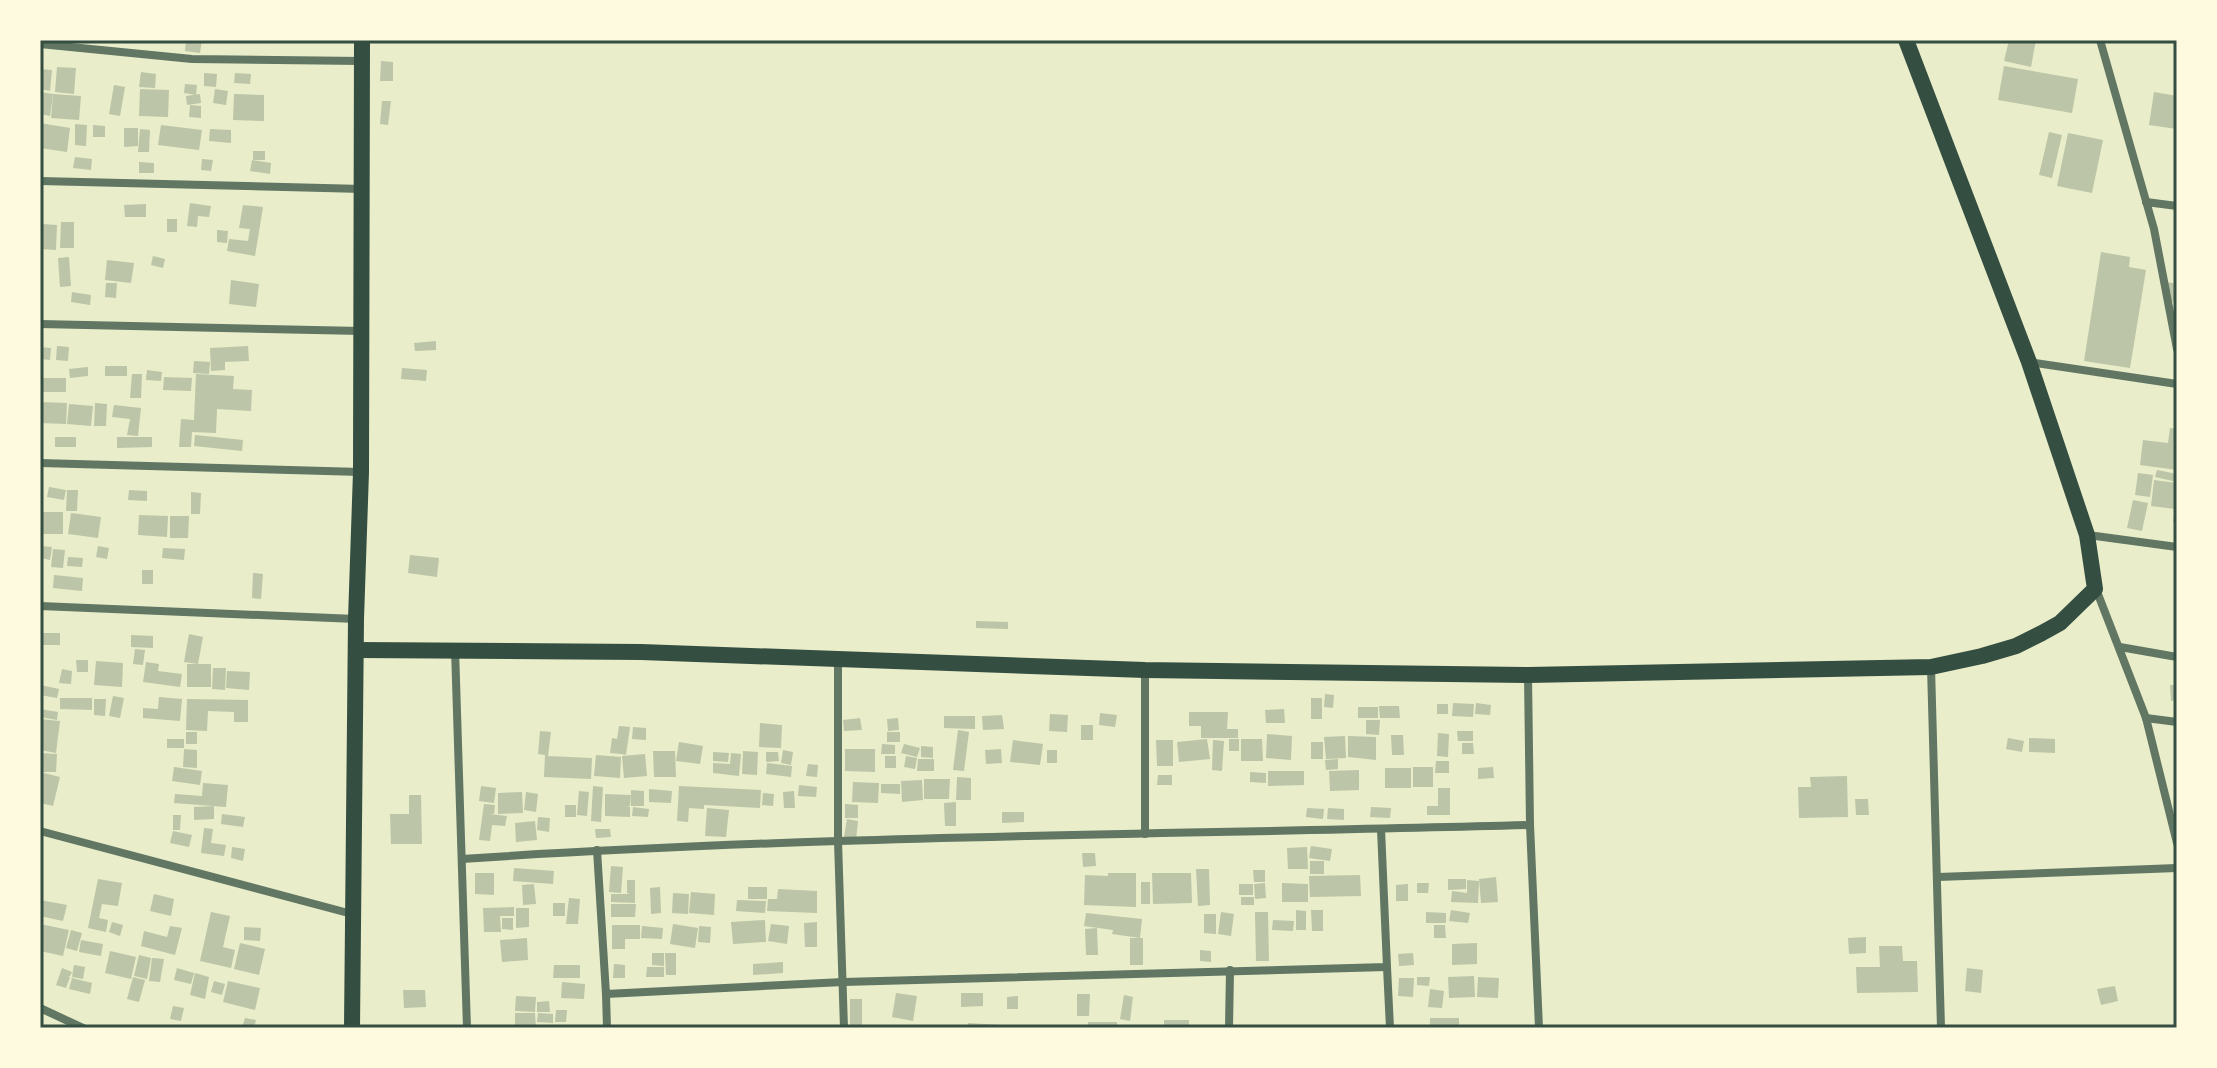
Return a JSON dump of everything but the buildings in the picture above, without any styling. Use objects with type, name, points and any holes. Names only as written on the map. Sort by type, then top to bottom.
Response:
[{"type":"main road","points":[[351,1026],[361,472],[362,40]]},
{"type":"main road","points":[[357,650],[641,652],[1145,670],[1528,675],[1931,667],[1993,653],[2060,623],[2095,589],[2087,535],[2029,362],[1906,40]]},
{"type":"street","points":[[2100,40],[2146,202],[2177,349]]},
{"type":"street","points":[[40,44],[192,59],[362,61]]},
{"type":"street","points":[[40,181],[363,189]]},
{"type":"street","points":[[2146,202],[2177,206]]},
{"type":"street","points":[[40,324],[362,331]]},
{"type":"street","points":[[2029,362],[2177,384]]},
{"type":"street","points":[[40,463],[361,472]]},
{"type":"street","points":[[2087,535],[2177,547]]},
{"type":"street","points":[[2095,589],[2146,718],[2177,843]]},
{"type":"street","points":[[40,606],[356,619]]},
{"type":"street","points":[[2120,647],[2177,657]]},
{"type":"street","points":[[455,649],[467,1028]]},
{"type":"street","points":[[838,660],[838,841],[844,1028]]},
{"type":"street","points":[[1931,667],[1941,1028]]},
{"type":"street","points":[[1145,670],[1145,834]]},
{"type":"street","points":[[1528,675],[1530,825],[1539,1028]]},
{"type":"street","points":[[2146,718],[2177,722]]},
{"type":"street","points":[[462,859],[597,850],[838,841],[1530,825]]},
{"type":"street","points":[[1381,829],[1390,1028]]},
{"type":"street","points":[[40,831],[354,914]]},
{"type":"street","points":[[597,850],[607,1028]]},
{"type":"street","points":[[1938,877],[2177,868]]},
{"type":"street","points":[[606,994],[843,982],[1387,967]]},
{"type":"street","points":[[1229,1028],[1230,970]]},
{"type":"street","points":[[40,1008],[83,1028]]}]
